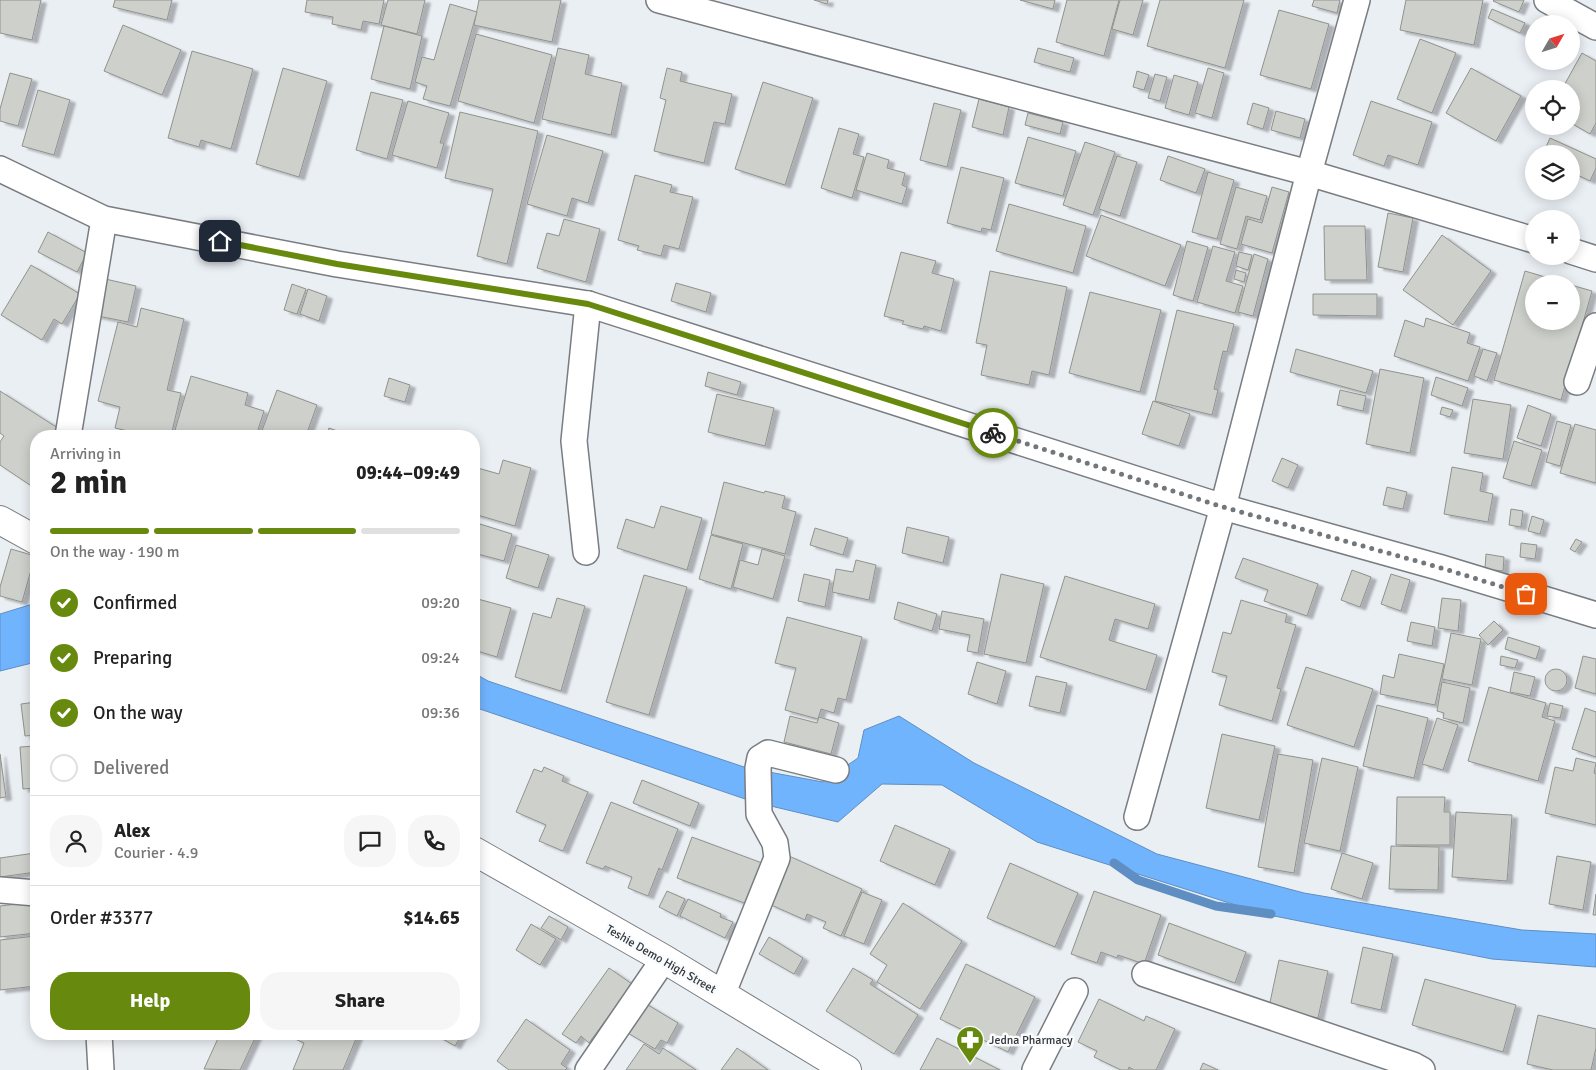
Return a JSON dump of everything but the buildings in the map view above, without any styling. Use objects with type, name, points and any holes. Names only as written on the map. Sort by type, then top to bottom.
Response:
[{"type":"street","points":[[659,0],[1309,173],[1525,237]]},
{"type":"street","points":[[1137,817],[1223,507],[1309,173],[1357,0]]},
{"type":"street","points":[[1547,0],[1596,27]]},
{"type":"street","points":[[0,169],[104,219],[337,264],[588,304],[1223,507],[1438,567],[1596,615]]},
{"type":"street","points":[[69,430],[104,219]]},
{"type":"street","points":[[1580,254],[1596,259]]},
{"type":"street","points":[[586,552],[574,441],[588,304]]},
{"type":"street","points":[[1577,382],[1596,326]]},
{"type":"street","points":[[0,520],[30,537]]},
{"type":"street","points":[[722,994],[777,858],[775,843],[759,814],[758,768],[760,758],[768,753],[836,770]]},
{"type":"street","name":"Teshie Demo High Street","points":[[480,853],[664,959],[848,1070]]},
{"type":"street","points":[[0,890],[30,892]]},
{"type":"street","points":[[588,1070],[664,959]]},
{"type":"street","points":[[1145,974],[1413,1065],[1422,1070]]},
{"type":"street","points":[[1035,1070],[1075,991]]},
{"type":"street","points":[[99,1040],[101,1070]]},
{"type":"water","points":[[30,605],[30,664],[0,671],[0,614]]},
{"type":"water","points":[[480,676],[488,681],[747,768],[823,782],[858,758],[864,730],[899,716],[974,763],[1157,854],[1304,893],[1522,930],[1596,934],[1596,967],[1492,959],[1264,914],[1037,842],[942,785],[882,784],[838,822],[754,802],[480,709]]},
{"type":"waterway","points":[[1114,863],[1138,880],[1216,906],[1271,914]]},
{"type":"way so far","points":[[993,433],[1223,507],[1438,567],[1526,594]]},
{"type":"place","name":"Jedna Pharmacy","points":[[970,1064]]},
{"type":"route","points":[[220,241],[337,264],[588,304],[993,433]]}]
